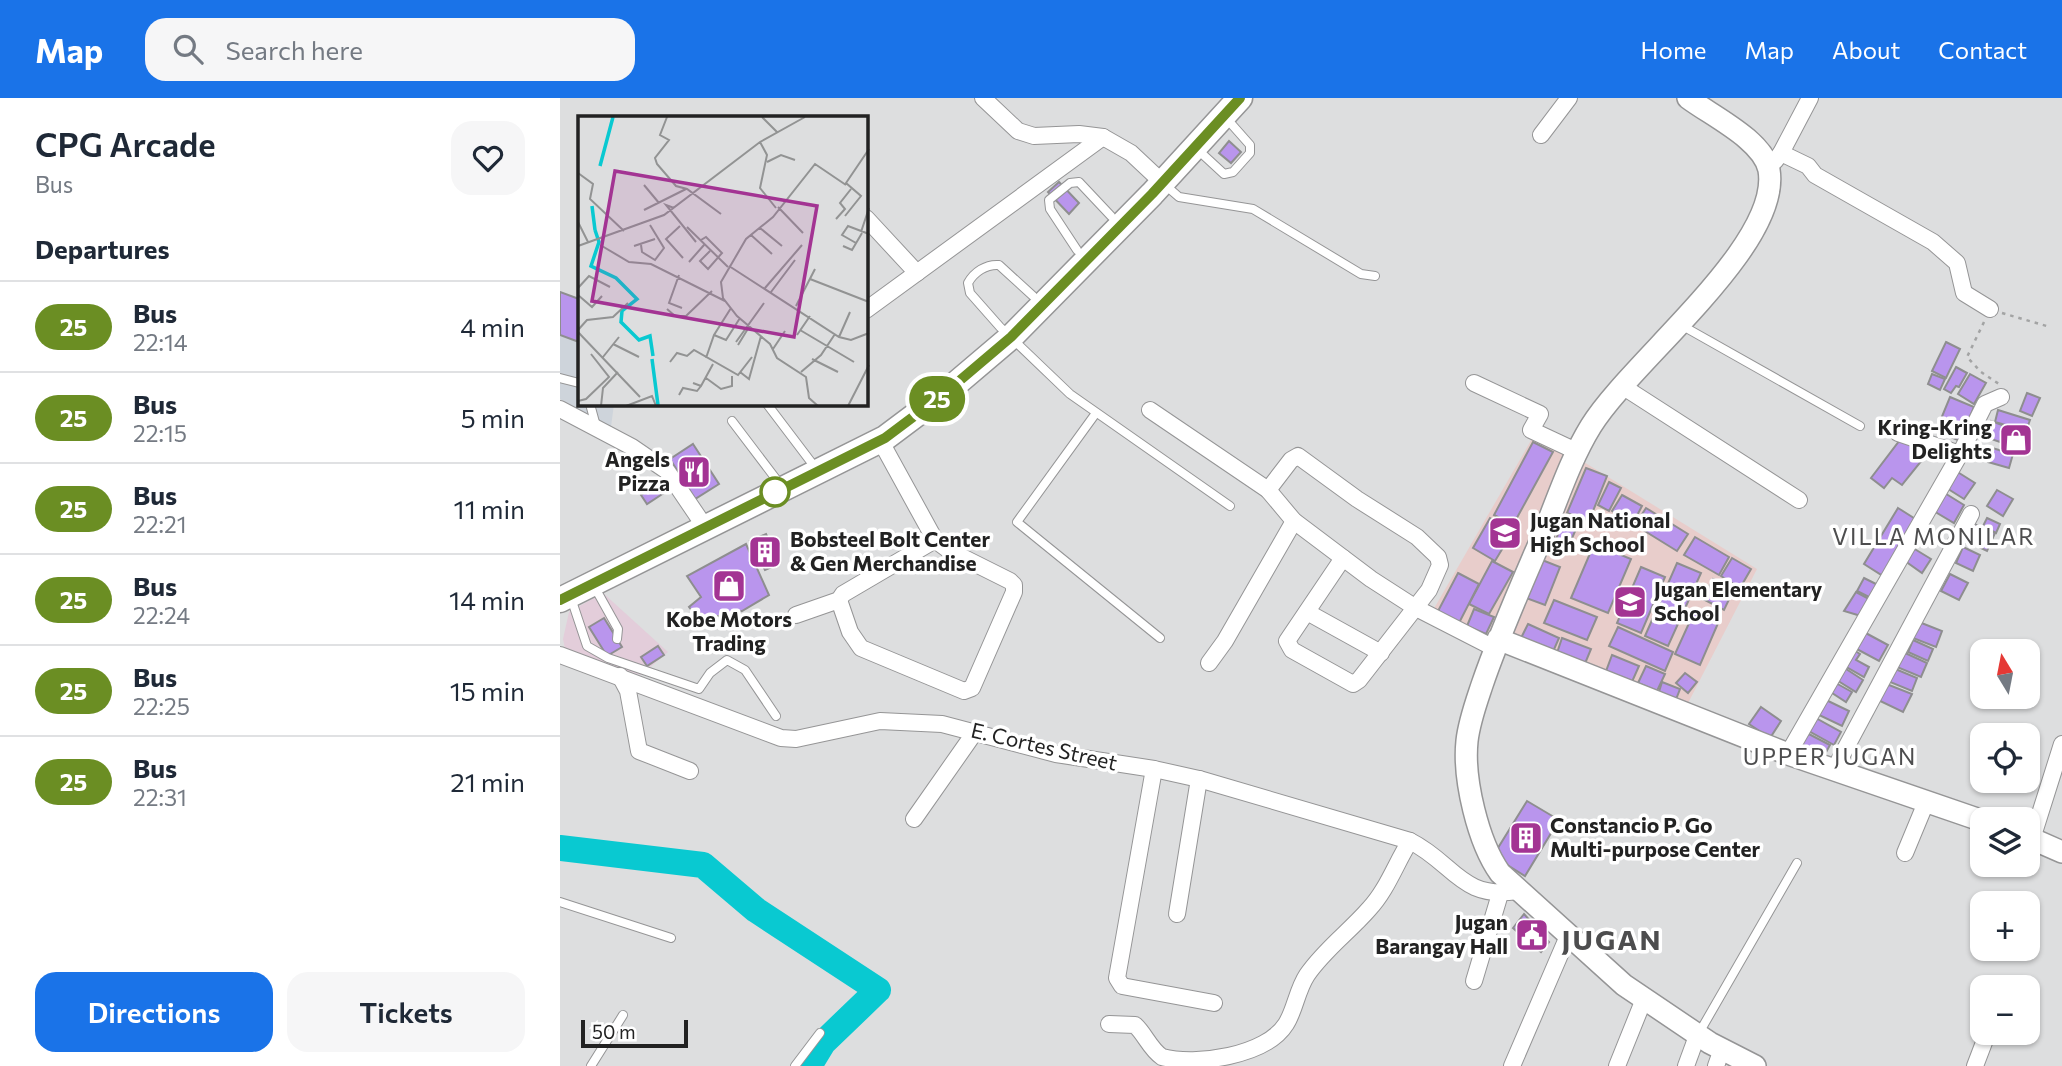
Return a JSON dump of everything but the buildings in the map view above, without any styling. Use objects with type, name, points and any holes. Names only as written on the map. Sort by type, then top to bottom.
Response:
[{"type":"main road","points":[[563,593],[592,584],[776,479],[896,416],[1006,332],[1033,296],[1111,216],[1196,148],[1228,104]]},
{"type":"main road","points":[[563,593],[703,522],[880,440],[945,393],[1228,104]]},
{"type":"street","points":[[983,98],[1018,131],[1034,136],[1079,134],[1102,137],[1131,153],[1157,178]]},
{"type":"street","points":[[1541,135],[1569,98]]},
{"type":"street","points":[[1688,98],[1775,161],[1808,166],[1815,175],[1933,242],[1957,263],[1964,293],[1990,309]]},
{"type":"street","points":[[1755,1066],[1719,1058],[1697,1036],[1644,999],[1568,936],[1509,893],[1490,858],[1473,802],[1466,764],[1467,739],[1496,644],[1591,426],[1622,386],[1720,278],[1755,230],[1768,200],[1775,161],[1810,98]]},
{"type":"street","points":[[868,309],[1102,137]]},
{"type":"street","points":[[868,220],[917,272]]},
{"type":"street","points":[[1474,383],[1540,414],[1531,430],[1578,452]]},
{"type":"street","points":[[1622,386],[1798,500]]},
{"type":"street","points":[[1788,754],[1960,454],[1985,404],[2001,397]]},
{"type":"street","points":[[560,409],[632,447],[667,471],[703,522]]},
{"type":"street","points":[[1150,410],[1268,490],[1294,521],[1371,579],[1416,608],[1496,644],[1788,754],[1970,816]]},
{"type":"street","points":[[1898,433],[1960,454]]},
{"type":"street","points":[[839,600],[850,632],[861,648],[964,691],[972,688],[1014,592],[1014,585],[1010,581],[950,551],[935,540],[880,440]]},
{"type":"street","points":[[1268,490],[1291,460],[1298,456],[1357,499],[1418,537],[1438,557],[1440,565],[1429,590],[1381,653],[1353,684],[1292,650],[1287,642],[1343,558]]},
{"type":"street","points":[[1833,769],[1971,514]]},
{"type":"street","points":[[1209,663],[1225,641],[1294,521]]},
{"type":"street","points":[[796,615],[839,600],[844,594],[935,540]]},
{"type":"street","points":[[1307,612],[1381,653]]},
{"type":"street","name":"E. Cortes Street","points":[[560,655],[781,738],[796,739],[880,721],[942,724],[1056,754],[1154,769],[1199,779],[1410,841],[1427,849],[1468,886],[1486,893],[1509,893]]},
{"type":"street","points":[[620,676],[628,691],[639,751],[690,771]]},
{"type":"street","points":[[914,819],[975,732]]},
{"type":"street","points":[[2040,809],[2062,744]]},
{"type":"street","points":[[1154,769],[1117,978],[1122,986],[1214,1003]]},
{"type":"street","points":[[1177,914],[1199,779]]},
{"type":"street","points":[[1905,853],[1927,800]]},
{"type":"street","points":[[1109,1024],[1135,1024],[1153,1049],[1176,1063],[1205,1065],[1255,1051],[1271,1041],[1289,1020],[1295,997],[1307,975],[1338,939],[1370,909],[1410,841]]},
{"type":"street","points":[[2040,842],[2062,852]]},
{"type":"street","points":[[1474,981],[1509,893]]},
{"type":"street","points":[[1512,1066],[1568,936]]},
{"type":"street","points":[[1617,1066],[1644,999]]},
{"type":"street","points":[[1686,1066],[1697,1036]]},
{"type":"street","points":[[1975,1066],[1983,1045]]},
{"type":"lane","points":[[1196,148],[1224,174],[1233,172],[1250,153],[1250,145],[1228,104]]},
{"type":"lane","points":[[1157,178],[1179,197],[1253,209],[1361,274],[1376,276]]},
{"type":"lane","points":[[1077,250],[1050,209],[1049,200],[1070,183],[1079,182],[1111,216]]},
{"type":"lane","points":[[1033,296],[999,265],[990,265],[971,277],[968,283],[970,293],[1070,394],[1230,506]]},
{"type":"lane","points":[[1678,324],[1860,426]]},
{"type":"lane","points":[[560,378],[578,383]]},
{"type":"lane","points":[[591,406],[597,429]]},
{"type":"lane","points":[[769,406],[811,461]]},
{"type":"lane","points":[[1096,413],[1017,522],[1160,638]]},
{"type":"lane","points":[[732,421],[776,479]]},
{"type":"lane","points":[[592,584],[618,629],[617,639]]},
{"type":"lane","points":[[563,593],[587,646],[598,648],[608,658],[699,689],[710,673],[727,660],[746,670],[776,716]]},
{"type":"lane","points":[[1697,1036],[1797,863]]},
{"type":"lane","points":[[560,902],[671,938]]},
{"type":"lane","points":[[591,1066],[623,1015]]},
{"type":"lane","points":[[795,1066],[820,1033]]},
{"type":"path","points":[[2001,397],[1999,383],[1981,372],[1967,357],[1990,309],[2050,327]]},
{"type":"shaded area","points":[[560,292],[578,299],[578,406],[614,406],[611,427],[560,399]]},
{"type":"shaded area","name":"Jugan National High School","points":[[1533,437],[1565,454],[1486,639],[1432,612]]},
{"type":"shaded area","name":"Jugan Elementary School","points":[[1579,459],[1757,569],[1686,707],[1507,636]]},
{"type":"shaded area","points":[[603,593],[668,652],[641,675],[566,654],[563,639],[569,612]]},
{"type":"waterway","points":[[560,848],[703,865],[756,910],[878,990],[823,1043],[809,1066]]},
{"type":"bus line","name":"25","points":[[560,600],[885,438],[945,393],[1011,337],[1152,194],[1240,98]]},
{"type":"place","name":"Kring-Kring Delights","points":[[2016,440]]},
{"type":"place","name":"Angels Pizza","points":[[694,472]]},
{"type":"place","name":"Jugan National High School","points":[[1505,533]]},
{"type":"place","name":"Bobsteel Bolt Center & Gen Merchandise","points":[[765,552]]},
{"type":"place","name":"Kobe Motors Trading","points":[[729,586]]},
{"type":"place","name":"Jugan Elementary School","points":[[1630,602]]},
{"type":"place","name":"Constancio P. Go Multi-purpose Center","points":[[1526,838]]},
{"type":"place","name":"Jugan Barangay Hall","points":[[1532,935]]},
{"type":"district","name":"VILLA MONILAR","points":[[1934,537]]},
{"type":"district","name":"UPPER JUGAN","points":[[1830,757]]},
{"type":"district","name":"JUGAN","points":[[1612,940]]}]
